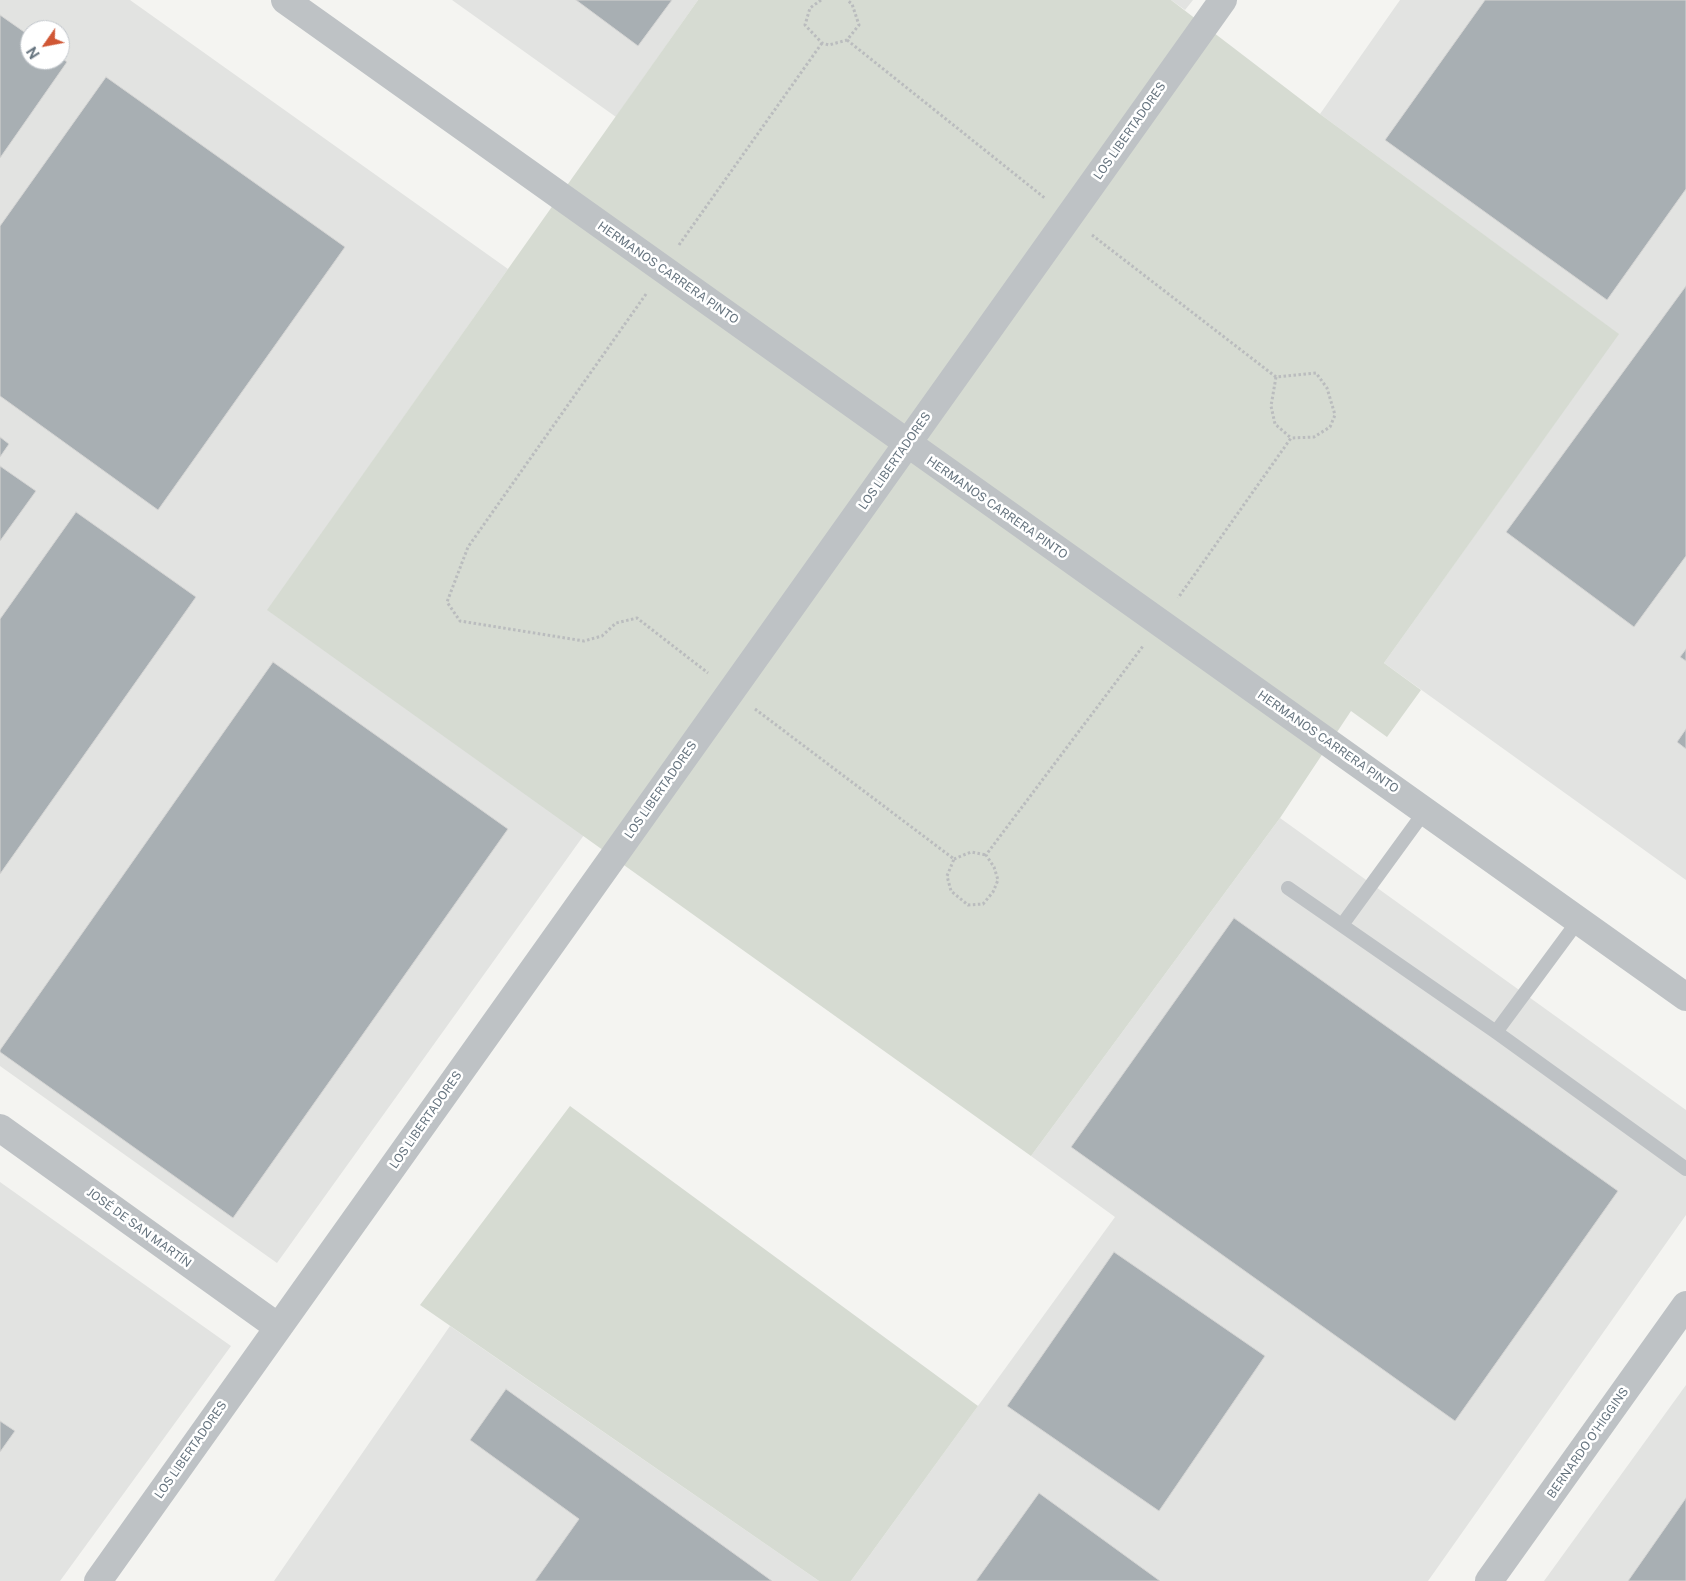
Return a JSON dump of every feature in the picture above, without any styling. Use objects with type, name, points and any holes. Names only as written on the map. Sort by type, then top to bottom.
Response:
[{"type":"street","name":"HERMANOS CARRERA PINTO","points":[[285,0],[1686,998]]},
{"type":"street","name":"LOS LIBERTADORES","points":[[98,1581],[1223,0]]},
{"type":"street","name":"JOSÉ DE SAN MARTÍN","points":[[0,1128],[278,1328]]},
{"type":"street","name":"BERNARDO O'HIGGINS","points":[[1489,1581],[1686,1305]]},
{"type":"lane","points":[[1342,925],[1425,811]]},
{"type":"lane","points":[[1288,888],[1496,1032],[1686,1169]]},
{"type":"lane","points":[[1496,1032],[1578,921]]},
{"type":"path","points":[[821,0],[810,8],[805,25],[822,43],[829,45],[847,40],[859,26],[852,4],[848,0]]},
{"type":"path","points":[[847,40],[1069,217]]},
{"type":"path","points":[[1276,378],[1271,406],[1275,424],[1291,438]]},
{"type":"path","points":[[954,859],[971,852],[986,855]]},
{"type":"shaded area","points":[[0,0],[130,0],[508,269],[268,610],[584,835],[277,1263],[0,1066]]},
{"type":"shaded area","points":[[452,0],[698,0],[616,117]]},
{"type":"shaded area","points":[[698,0],[1171,0],[1320,114],[1619,334],[1384,663],[1421,690],[1387,737],[1351,711],[1280,818],[1031,1156],[267,610]]},
{"type":"shaded area","points":[[1171,0],[1193,0],[1185,10]]},
{"type":"shaded area","points":[[1400,0],[1686,0],[1686,880],[1384,663],[1618,334],[1320,114]]},
{"type":"shaded area","points":[[1280,818],[1686,1110],[1686,1215],[1428,1581],[851,1581],[1115,1217],[1031,1156]]},
{"type":"shaded area","points":[[570,1106],[978,1406],[851,1581],[819,1581],[420,1305]]},
{"type":"shaded area","points":[[0,1182],[231,1346],[60,1581],[0,1581]]},
{"type":"shaded area","points":[[450,1326],[819,1581],[274,1581]]},
{"type":"shaded area","points":[[1686,1385],[1686,1581],[1544,1581]]},
{"type":"building","points":[[576,0],[672,0],[638,46]]},
{"type":"building","points":[[1485,0],[1686,0],[1686,189],[1607,300],[1385,140]]},
{"type":"building","points":[[0,15],[20,29],[20,70],[61,70],[0,158]]},
{"type":"building","points":[[106,77],[345,247],[158,510],[0,396],[0,226]]},
{"type":"building","points":[[1686,286],[1686,556],[1634,627],[1506,532]]},
{"type":"building","points":[[0,437],[9,444],[0,457]]},
{"type":"building","points":[[0,466],[36,491],[0,541]]},
{"type":"building","points":[[76,512],[196,597],[0,874],[0,619]]},
{"type":"building","points":[[1686,649],[1686,661],[1680,657]]},
{"type":"building","points":[[273,662],[508,829],[233,1218],[0,1052],[0,1050]]},
{"type":"building","points":[[1686,729],[1686,749],[1677,742]]},
{"type":"building","points":[[1234,918],[1618,1191],[1455,1421],[1071,1147]]},
{"type":"building","points":[[1114,1252],[1265,1356],[1159,1511],[1007,1406]]},
{"type":"building","points":[[506,1389],[772,1581],[535,1581],[579,1519],[470,1440]]},
{"type":"building","points":[[0,1421],[15,1431],[0,1452]]},
{"type":"building","points":[[1039,1493],[1160,1581],[976,1581]]},
{"type":"building","points":[[1686,1498],[1686,1581],[1628,1581]]}]
